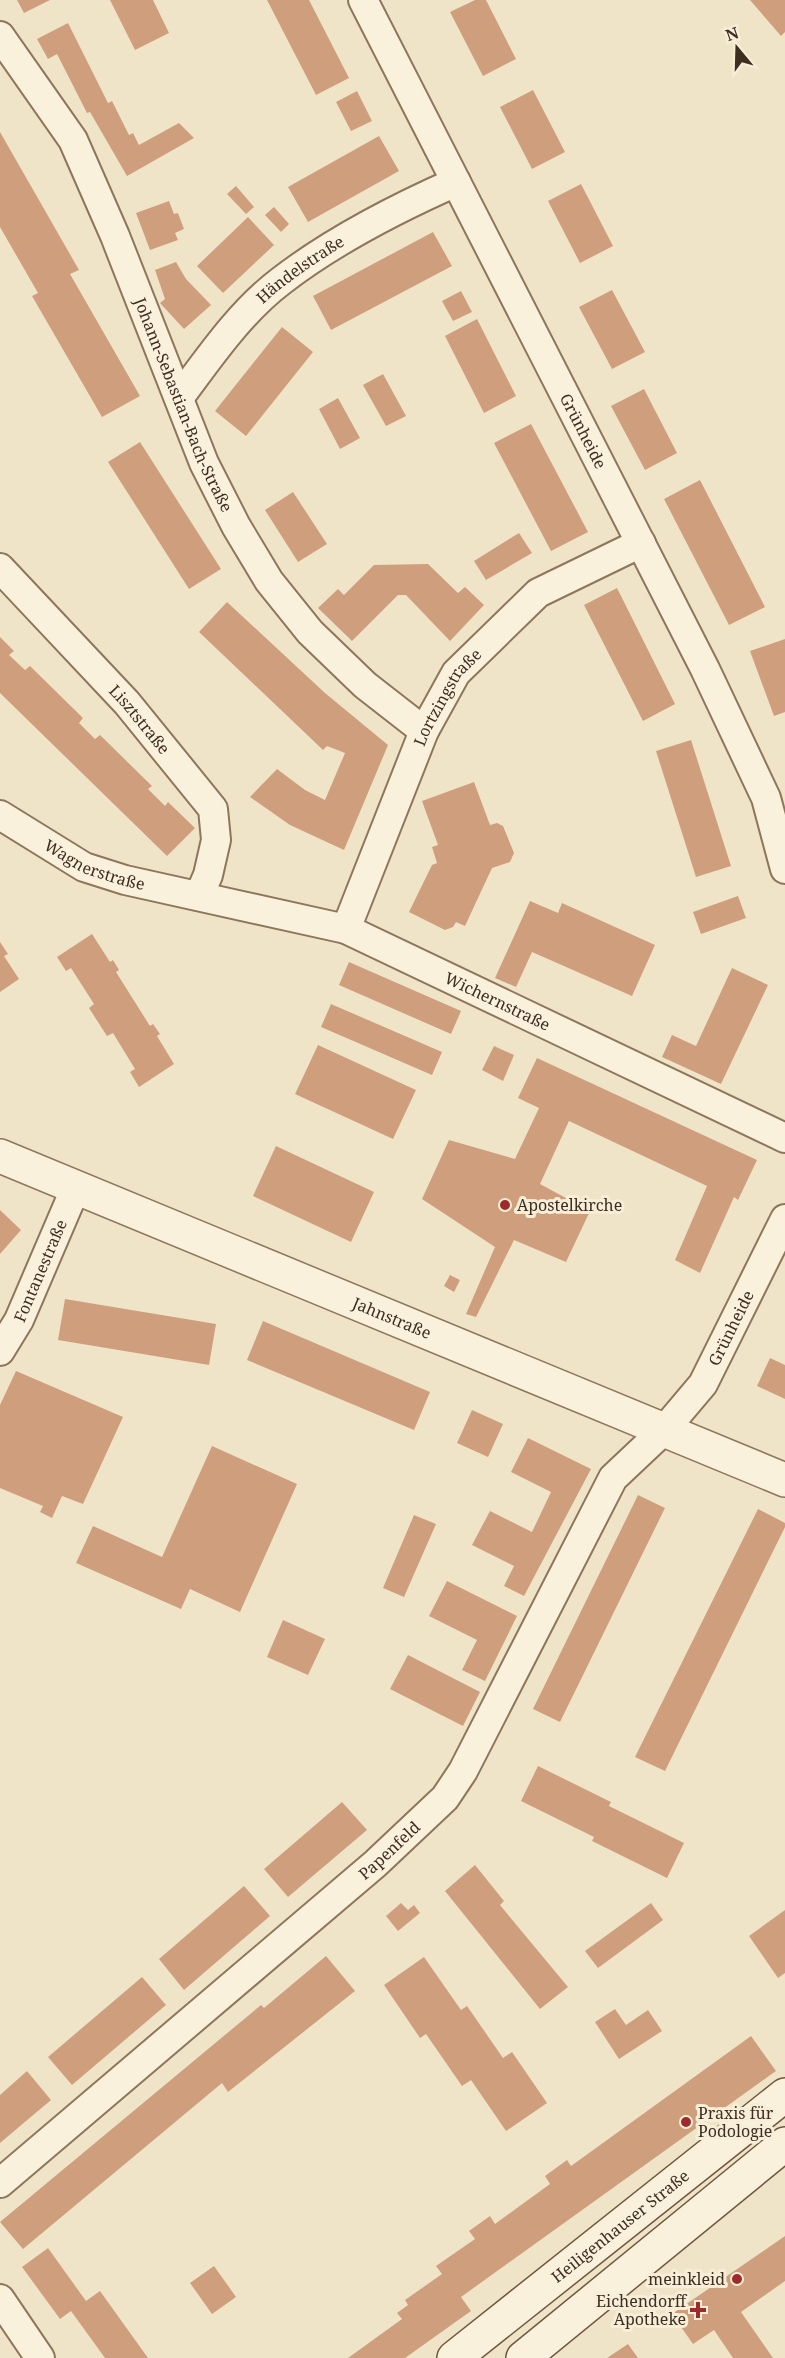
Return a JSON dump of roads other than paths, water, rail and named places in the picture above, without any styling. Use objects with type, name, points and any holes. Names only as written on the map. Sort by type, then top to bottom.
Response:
[{"type":"street","name":"Grünheide","points":[[363,0],[641,543],[765,798],[785,869]]},
{"type":"street","name":"Johann-Sebastian-Bach-Straße","points":[[0,36],[73,140],[115,236],[204,463],[236,526],[269,581],[310,632],[357,677],[424,731]]},
{"type":"street","name":"Händelstraße","points":[[179,399],[237,325],[279,282],[347,236],[456,182]]},
{"type":"street","name":"Lortzingstraße","points":[[346,929],[424,731],[456,673],[538,593],[641,543]]},
{"type":"street","name":"Lisztstraße","points":[[0,568],[127,703],[213,809],[216,840],[199,896]]},
{"type":"street","name":"Wagnerstraße","points":[[0,815],[84,867],[140,885],[199,896]]},
{"type":"street","name":"Wichernstraße","points":[[199,896],[346,929],[785,1138]]},
{"type":"street","name":"Jahnstraße","points":[[0,1156],[785,1480]]},
{"type":"street","name":"Fontanestraße","points":[[0,1352],[19,1320],[76,1187]]},
{"type":"street","name":"Grünheide","points":[[665,1429],[703,1384],[785,1219]]},
{"type":"street","name":"Papenfeld","points":[[0,2184],[375,1864],[445,1797],[463,1771],[613,1478],[665,1429]]},
{"type":"street","name":"Heiligenhauser Straße","points":[[454,2358],[785,2095]]},
{"type":"street","points":[[523,2358],[785,2144]]},
{"type":"street","points":[[0,2299],[40,2358]]},
{"type":"place","name":"Apostelkirche","points":[[505,1205]]},
{"type":"place","name":"Praxis für Podologie","points":[[686,2122]]},
{"type":"place","name":"meinkleid","points":[[737,2279]]},
{"type":"place","name":"Eichendorff Apotheke","points":[[698,2310]]}]
